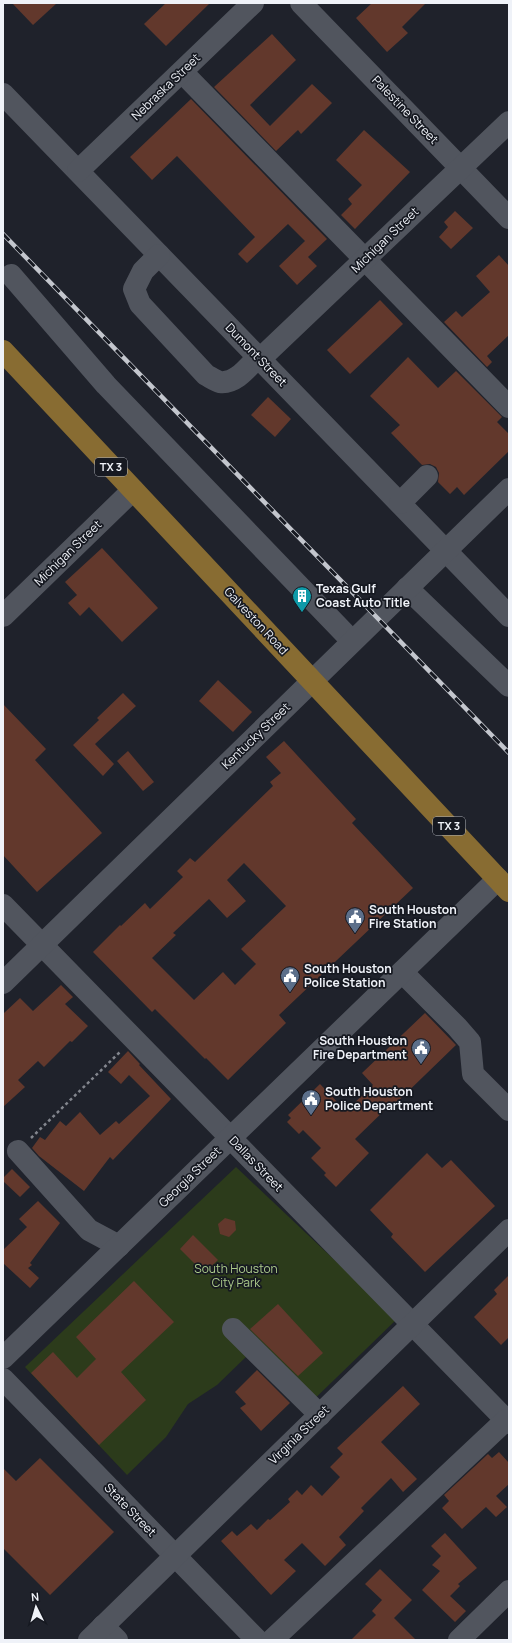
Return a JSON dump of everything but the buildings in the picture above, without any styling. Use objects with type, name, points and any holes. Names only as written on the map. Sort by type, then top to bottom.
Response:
[{"type":"main road","name":"Galveston Road","points":[[3,351],[504,885]]},
{"type":"street","name":"Nebraska Street","points":[[78,171],[253,3]]},
{"type":"street","name":"Palestine Street","points":[[301,3],[509,218]]},
{"type":"street","points":[[182,72],[509,407]]},
{"type":"street","name":"Dumont Street","points":[[3,94],[509,616]]},
{"type":"street","name":"Michigan Street","points":[[159,254],[143,271],[134,289],[140,304],[206,375],[220,382],[231,381],[242,374],[509,122]]},
{"type":"street","points":[[11,275],[106,385],[352,642]]},
{"type":"street","points":[[400,503],[427,476]]},
{"type":"street","name":"Kentucky Street","points":[[3,983],[509,488]]},
{"type":"street","name":"Michigan Street","points":[[3,616],[133,490]]},
{"type":"street","points":[[407,588],[509,686]]},
{"type":"street","name":"Georgia Street","points":[[3,1358],[402,972],[504,885]]},
{"type":"street","name":"Dallas Street","points":[[3,905],[507,1422]]},
{"type":"street","points":[[402,972],[470,1042],[473,1074],[509,1110]]},
{"type":"street","points":[[18,1151],[89,1230],[119,1246]]},
{"type":"street","name":"Virginia Street","points":[[103,1635],[175,1556],[509,1230]]},
{"type":"street","points":[[233,1329],[320,1415]]},
{"type":"street","name":"State Street","points":[[3,1379],[257,1640]]},
{"type":"street","points":[[272,1640],[507,1422]]},
{"type":"street","points":[[459,1640],[509,1591]]},
{"type":"path","points":[[18,1151],[134,1039]]},
{"type":"green space","name":"South Houston City Park","points":[[236,1167],[397,1319],[303,1410],[249,1354],[217,1385],[188,1404],[166,1437],[127,1475],[25,1367]]},
{"type":"railway","points":[[3,234],[509,753]]},
{"type":"place","name":"Texas Gulf Coast Auto Title","points":[[302,613]]},
{"type":"place","name":"South Houston Fire Station","points":[[355,934]]},
{"type":"place","name":"South Houston Police Station","points":[[290,993]]},
{"type":"place","name":"South Houston Fire Department","points":[[421,1065]]},
{"type":"place","name":"South Houston Police Department","points":[[311,1116]]}]
